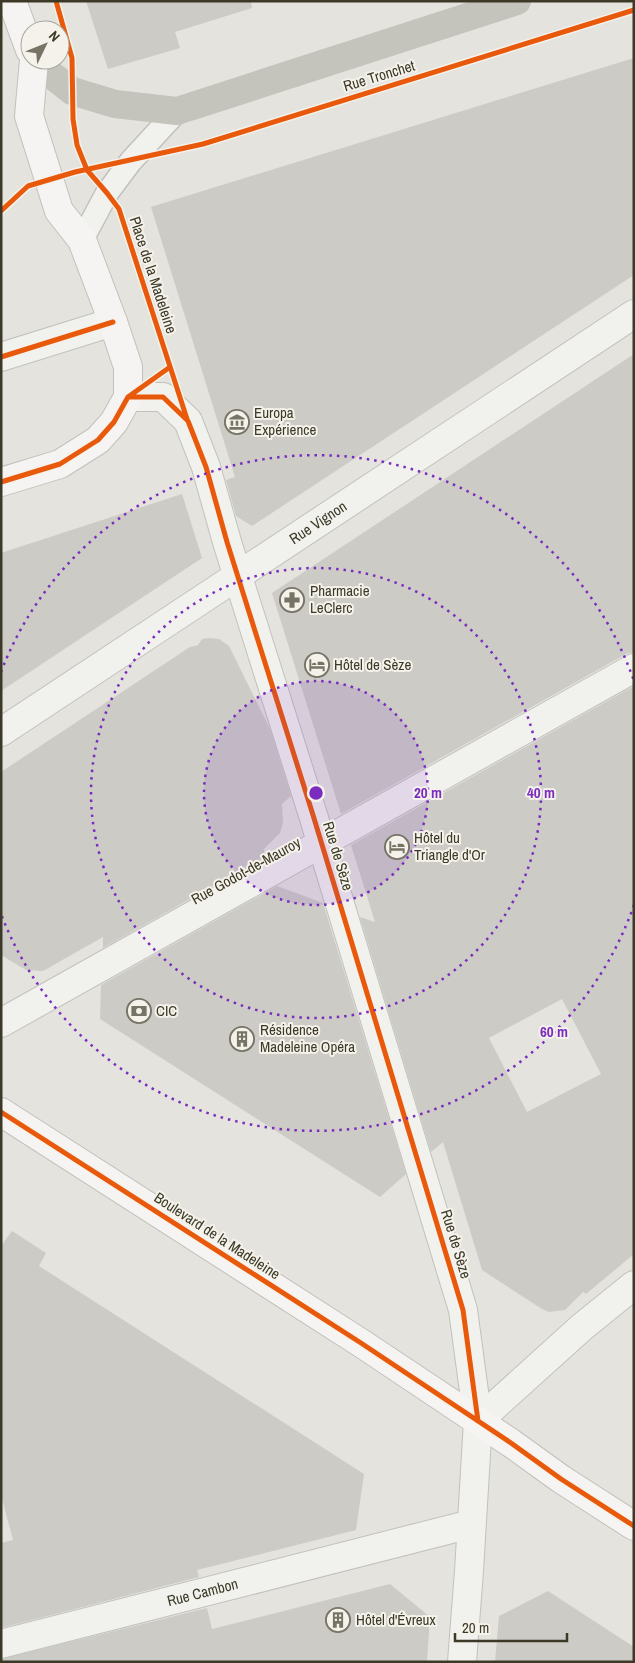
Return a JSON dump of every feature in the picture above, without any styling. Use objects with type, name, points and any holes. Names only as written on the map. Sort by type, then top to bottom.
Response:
[{"type":"main road","points":[[12,1],[20,22]]},
{"type":"main road","name":"Rue Tronchet","points":[[48,70],[72,91],[115,104],[177,111],[517,1]]},
{"type":"main road","points":[[1,482],[60,464],[98,440],[114,422],[128,397],[128,367],[113,322],[82,240],[60,211],[28,116],[32,70]]},
{"type":"main road","name":"Boulevard de la Madeleine","points":[[1,1112],[361,1343],[511,1442],[561,1480],[634,1526]]},
{"type":"street","name":"Rue Vignon","points":[[1,732],[634,314]]},
{"type":"street","points":[[1,357],[113,322]]},
{"type":"street","name":"Rue de Sèze","points":[[128,397],[163,397],[188,421],[206,467],[463,1310],[478,1421],[471,1524],[470,1571],[462,1662]]},
{"type":"street","name":"Rue Godot-de-Mauroy","points":[[1,1023],[634,668]]},
{"type":"street","points":[[478,1421],[582,1327],[634,1285]]},
{"type":"street","name":"Rue Cambon","points":[[1,1644],[471,1524]]},
{"type":"lane","name":"Rue Tronchet","points":[[82,240],[107,192],[131,161],[177,111]]},
{"type":"building","points":[[86,1],[251,1],[252,8],[175,32],[180,48],[108,69]]},
{"type":"building","points":[[634,58],[634,275],[252,526],[236,516],[226,480],[235,477],[151,207]]},
{"type":"building","points":[[634,354],[634,652],[626,654],[341,814],[272,593]]},
{"type":"building","points":[[182,494],[202,558],[1,691],[1,553]]},
{"type":"building","points":[[202,639],[219,639],[229,646],[270,729],[291,796],[282,804],[283,823],[280,833],[264,849],[264,857],[103,948],[103,937],[43,971],[26,970],[1,955],[1,772],[190,647],[198,645]]},
{"type":"building","points":[[634,686],[634,1254],[586,1294],[583,1292],[565,1310],[549,1312],[542,1309],[482,1270],[443,1142],[431,1152],[360,917],[375,922],[351,845]],"holes":[[[562,999],[601,1074],[527,1112],[489,1038]]]},
{"type":"building","name":"Résidence Madeleine Opéra","points":[[277,886],[323,903],[406,1174],[380,1197],[100,1019],[101,985]]},
{"type":"building","points":[[12,1231],[46,1253],[39,1266],[364,1474],[356,1530],[197,1570],[199,1577],[1,1628],[1,1543],[13,1540],[1,1495],[1,1246]]},
{"type":"building","name":"Hôtel d'Évreux","points":[[390,1584],[430,1617],[427,1662],[1,1662],[1,1659],[207,1608],[212,1629]]},
{"type":"building","points":[[548,1591],[634,1647],[634,1662],[495,1662],[499,1616]]},
{"type":"cycle path","name":"Place de la Madeleine","points":[[56,1],[72,58],[73,119],[77,145],[87,170],[119,209],[187,419]]},
{"type":"cycle path","points":[[1,211],[28,186],[75,172],[203,144],[634,10]]},
{"type":"cycle path","points":[[1,357],[113,322]]},
{"type":"cycle path","points":[[1,482],[60,464],[98,440],[114,422],[128,397],[170,367]]},
{"type":"cycle path","points":[[128,397],[163,397],[188,421],[206,467],[227,542],[313,815],[463,1310],[478,1421]]},
{"type":"cycle path","points":[[1,1112],[361,1343],[511,1443],[561,1479],[634,1526]]},
{"type":"place","name":"Europa Expérience","points":[[237,422]]},
{"type":"place","name":"Pharmacie LeClerc","points":[[292,600]]},
{"type":"place","name":"Hôtel de Sèze","points":[[317,665]]},
{"type":"place","name":"Hôtel du Triangle d'Or","points":[[397,847]]},
{"type":"place","name":"CIC","points":[[139,1011]]},
{"type":"place","name":"Résidence Madeleine Opéra","points":[[242,1039]]},
{"type":"place","name":"Hôtel d'Évreux","points":[[338,1620]]}]
